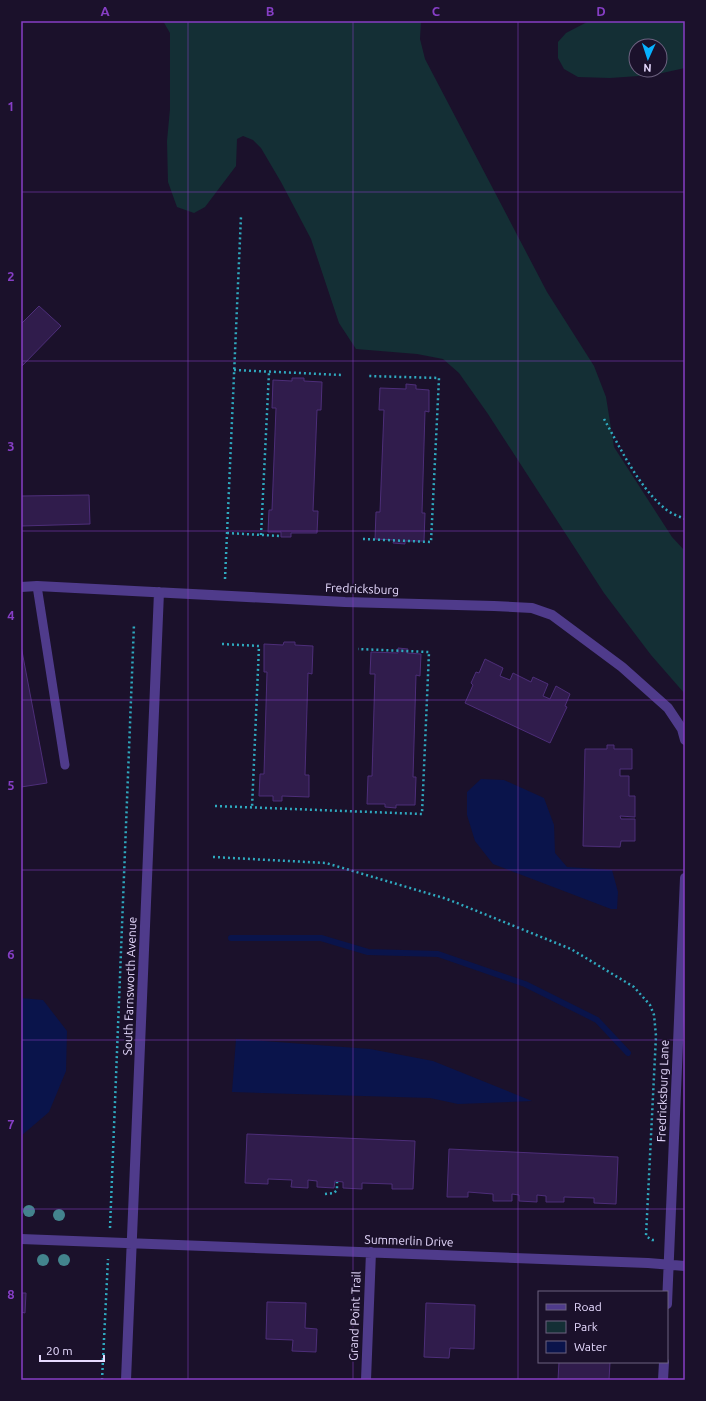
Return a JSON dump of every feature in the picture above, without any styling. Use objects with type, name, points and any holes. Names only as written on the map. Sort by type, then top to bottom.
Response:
[{"type":"street","name":"Fredricksburg","points":[[21,587],[37,586],[345,602],[532,608],[552,615],[622,667],[668,708],[682,729],[685,740]]},
{"type":"street","name":"South Farnsworth Avenue","points":[[126,1380],[159,592]]},
{"type":"street","name":"Fredricksburg Lane","points":[[668,1291],[685,878]]},
{"type":"street","name":"Summerlin Drive","points":[[21,1239],[669,1264],[685,1266]]},
{"type":"street","name":"Grand Point Trail","points":[[366,1380],[371,1252]]},
{"type":"street","points":[[663,1380],[664,1363]]},
{"type":"lane","points":[[37,586],[65,765]]},
{"type":"path","points":[[225,580],[240,216]]},
{"type":"path","points":[[234,370],[342,375]]},
{"type":"path","points":[[261,535],[269,372]]},
{"type":"path","points":[[363,540],[431,542],[439,378],[367,376]]},
{"type":"path","points":[[604,419],[647,490],[664,508],[685,519]]},
{"type":"path","points":[[227,533],[280,536]]},
{"type":"path","points":[[111,1214],[111,1174],[121,975],[134,624]]},
{"type":"path","points":[[222,644],[259,646],[252,808]]},
{"type":"path","points":[[215,806],[422,814],[429,652],[358,649]]},
{"type":"path","points":[[213,857],[326,863],[389,881],[447,899],[571,948],[634,987],[650,1005],[654,1015],[656,1036],[646,1236],[652,1240]]},
{"type":"path","points":[[325,1194],[334,1193],[337,1190],[338,1182]]},
{"type":"path","points":[[102,1380],[107,1269]]},
{"type":"green space","points":[[163,21],[421,21],[420,39],[425,59],[547,292],[594,366],[606,397],[614,447],[672,537],[685,551],[685,694],[651,655],[604,593],[488,414],[459,373],[443,359],[417,354],[356,349],[339,323],[311,239],[281,182],[261,148],[253,140],[243,136],[237,139],[236,166],[205,207],[194,213],[177,207],[168,182],[167,141],[170,109],[170,33]]},
{"type":"green space","points":[[589,21],[685,21],[685,68],[668,72],[668,38],[628,38],[628,77],[578,77],[564,69],[558,58],[558,42],[566,33]]},
{"type":"water","points":[[481,779],[504,780],[544,798],[554,825],[555,853],[567,867],[612,870],[618,892],[617,909],[611,909],[493,864],[475,841],[467,815],[467,792]]},
{"type":"water","points":[[21,998],[43,1000],[67,1031],[66,1071],[49,1112],[21,1136]]},
{"type":"water","points":[[236,1039],[370,1049],[433,1061],[532,1101],[458,1104],[430,1098],[232,1092]]},
{"type":"building","points":[[39,306],[61,326],[21,367],[21,324]]},
{"type":"building","points":[[292,378],[304,378],[304,381],[322,382],[321,410],[317,410],[313,511],[318,511],[317,533],[291,533],[291,537],[281,537],[281,532],[268,532],[269,510],[272,510],[276,408],[272,408],[273,380],[292,381]]},
{"type":"building","points":[[406,384],[416,385],[416,389],[429,390],[429,412],[425,411],[422,513],[425,513],[424,541],[405,541],[405,544],[393,543],[394,540],[375,539],[376,512],[380,512],[384,410],[379,410],[380,388],[406,389]]},
{"type":"building","points":[[89,495],[90,524],[21,526],[21,496]]},
{"type":"building","points":[[284,642],[295,642],[295,645],[313,646],[312,674],[308,673],[305,775],[309,775],[309,797],[282,796],[282,801],[273,801],[273,796],[259,796],[260,774],[264,774],[267,672],[264,672],[264,644],[283,645]]},
{"type":"building","points":[[21,646],[47,783],[21,787]]},
{"type":"building","points":[[398,648],[408,649],[407,653],[421,654],[420,676],[416,675],[413,777],[416,777],[415,805],[396,805],[396,808],[385,807],[385,804],[367,804],[368,776],[372,776],[375,674],[370,674],[371,652],[398,653]]},
{"type":"building","points":[[485,659],[503,668],[500,676],[510,680],[513,673],[531,682],[533,677],[548,684],[543,696],[550,699],[556,686],[570,694],[565,706],[567,707],[550,743],[465,703],[473,685],[471,683],[476,672],[479,673]]},
{"type":"building","points":[[607,745],[614,745],[614,749],[632,749],[632,769],[620,769],[620,776],[629,776],[629,796],[635,796],[635,817],[620,816],[621,819],[635,819],[635,841],[621,841],[620,847],[583,846],[585,749],[607,749]]},
{"type":"building","points":[[247,1134],[415,1141],[413,1189],[392,1189],[392,1184],[362,1183],[362,1189],[343,1188],[343,1182],[335,1181],[334,1188],[317,1187],[317,1181],[308,1180],[308,1188],[291,1187],[292,1180],[268,1179],[268,1184],[245,1183]]},
{"type":"building","points":[[449,1149],[618,1157],[616,1204],[594,1203],[594,1198],[564,1197],[564,1202],[546,1202],[546,1196],[537,1195],[537,1202],[519,1201],[519,1195],[512,1194],[512,1201],[493,1201],[493,1194],[468,1192],[468,1197],[447,1197]]},
{"type":"building","points":[[21,1293],[26,1293],[25,1313],[21,1312]]},
{"type":"building","points":[[267,1302],[306,1303],[305,1328],[317,1329],[316,1352],[292,1351],[293,1340],[266,1339]]},
{"type":"building","points":[[426,1303],[475,1305],[474,1349],[450,1348],[449,1358],[424,1357]]},
{"type":"building","points":[[559,1363],[610,1363],[609,1380],[558,1380]]},
{"type":"waterway","points":[[231,938],[321,938],[368,952],[438,954],[525,984],[597,1020],[628,1053]]}]
